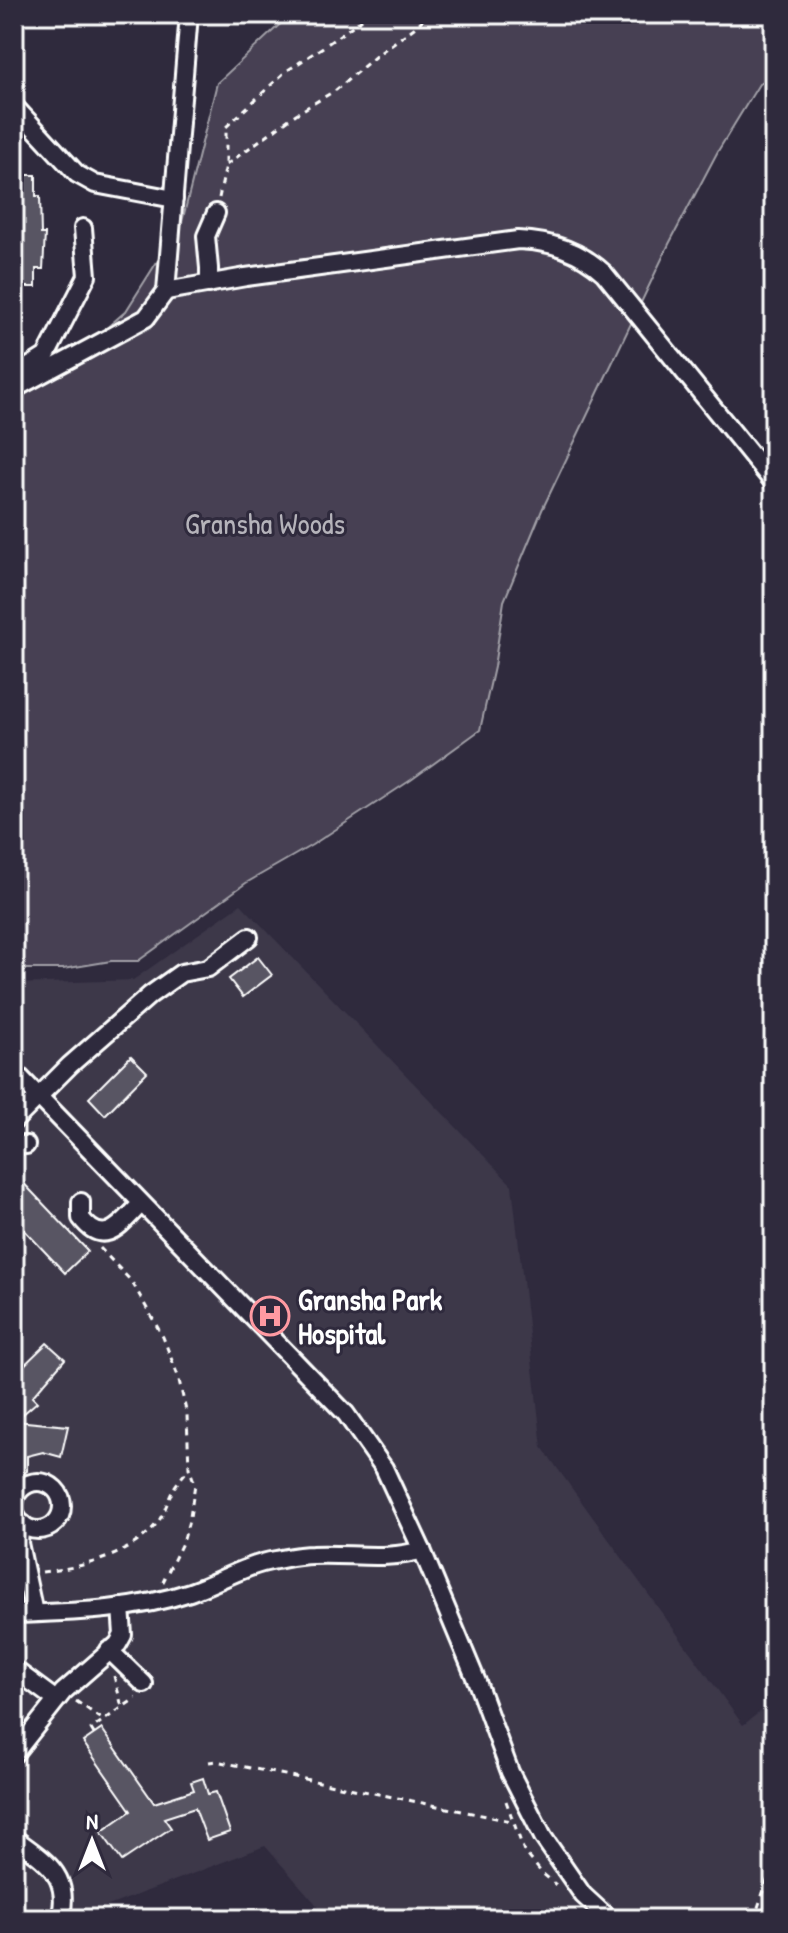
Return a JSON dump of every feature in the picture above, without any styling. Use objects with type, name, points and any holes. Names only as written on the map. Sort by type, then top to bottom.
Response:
[{"type":"street","points":[[14,389],[146,318],[166,291],[189,14]]},
{"type":"street","points":[[14,106],[77,174],[95,184],[174,199]]},
{"type":"street","points":[[209,284],[206,236],[216,213]]},
{"type":"street","points":[[14,376],[46,356],[87,276],[83,228]]},
{"type":"street","points":[[166,291],[518,240],[555,245],[581,256],[604,273],[774,483]]},
{"type":"street","points":[[14,1121],[70,1065],[150,995],[181,973],[208,968],[249,937]]},
{"type":"street","points":[[14,1071],[346,1414],[384,1468],[477,1682],[510,1772],[543,1837],[583,1895],[609,1919]]},
{"type":"street","points":[[81,1202],[81,1218],[92,1231],[102,1233],[118,1228],[141,1204]]},
{"type":"street","points":[[23,1524],[19,1543],[21,1566],[34,1613]]},
{"type":"street","points":[[14,1614],[153,1603],[192,1592],[272,1560],[311,1555],[386,1556],[422,1550]]},
{"type":"street","points":[[14,1754],[59,1696],[118,1644],[123,1635],[121,1607]]},
{"type":"street","points":[[109,1650],[141,1690]]},
{"type":"street","points":[[14,1669],[59,1696]]},
{"type":"street","points":[[14,1838],[51,1866],[63,1889],[60,1919]]},
{"type":"path","points":[[216,213],[226,165],[226,127],[285,72],[369,14]]},
{"type":"path","points":[[226,165],[296,114],[336,90],[429,14]]},
{"type":"path","points":[[92,1231],[93,1240],[132,1282],[163,1337],[178,1376],[187,1415],[189,1468],[195,1484],[190,1517],[184,1539],[153,1603]]},
{"type":"path","points":[[21,1566],[82,1567],[139,1541],[159,1521],[175,1487],[189,1468]]},
{"type":"path","points":[[94,1734],[91,1729],[141,1690]]},
{"type":"path","points":[[59,1696],[103,1720]]},
{"type":"path","points":[[209,1762],[512,1822]]},
{"type":"path","points":[[754,1919],[774,1861]]},
{"type":"shaded area","name":"Gransha Park Hospital","points":[[241,904],[512,1185],[542,1447],[743,1725],[774,1701],[774,1919],[329,1919],[265,1846],[90,1913],[86,1919],[14,1919],[14,984],[133,980]]},
{"type":"green space","name":"Gransha Woods","points":[[291,14],[774,14],[774,78],[759,84],[718,151],[669,244],[542,510],[504,601],[480,730],[312,845],[246,883],[138,961],[111,961],[63,969],[14,969],[14,403],[52,375],[126,311],[182,222],[217,83]]},
{"type":"building","points":[[14,175],[36,175],[41,234],[45,234],[43,269],[36,269],[36,287],[14,287],[14,272],[22,273],[23,226],[18,226],[19,208],[15,207]]},
{"type":"building","points":[[258,957],[272,975],[243,997],[229,979]]},
{"type":"building","points":[[131,1056],[147,1072],[105,1115],[89,1098]]},
{"type":"building","points":[[14,1173],[88,1251],[65,1273],[14,1219]]},
{"type":"building","points":[[47,1343],[65,1359],[32,1397],[37,1402],[15,1421],[68,1426],[61,1457],[43,1452],[27,1456],[27,1471],[14,1479],[14,1375]]},
{"type":"building","points":[[102,1729],[154,1803],[194,1790],[191,1782],[203,1778],[208,1794],[216,1792],[230,1832],[207,1840],[195,1808],[164,1818],[171,1828],[122,1861],[101,1832],[131,1811],[83,1742]]},
{"type":"place","name":"Gransha Park Hospital","points":[[270,1316]]}]
